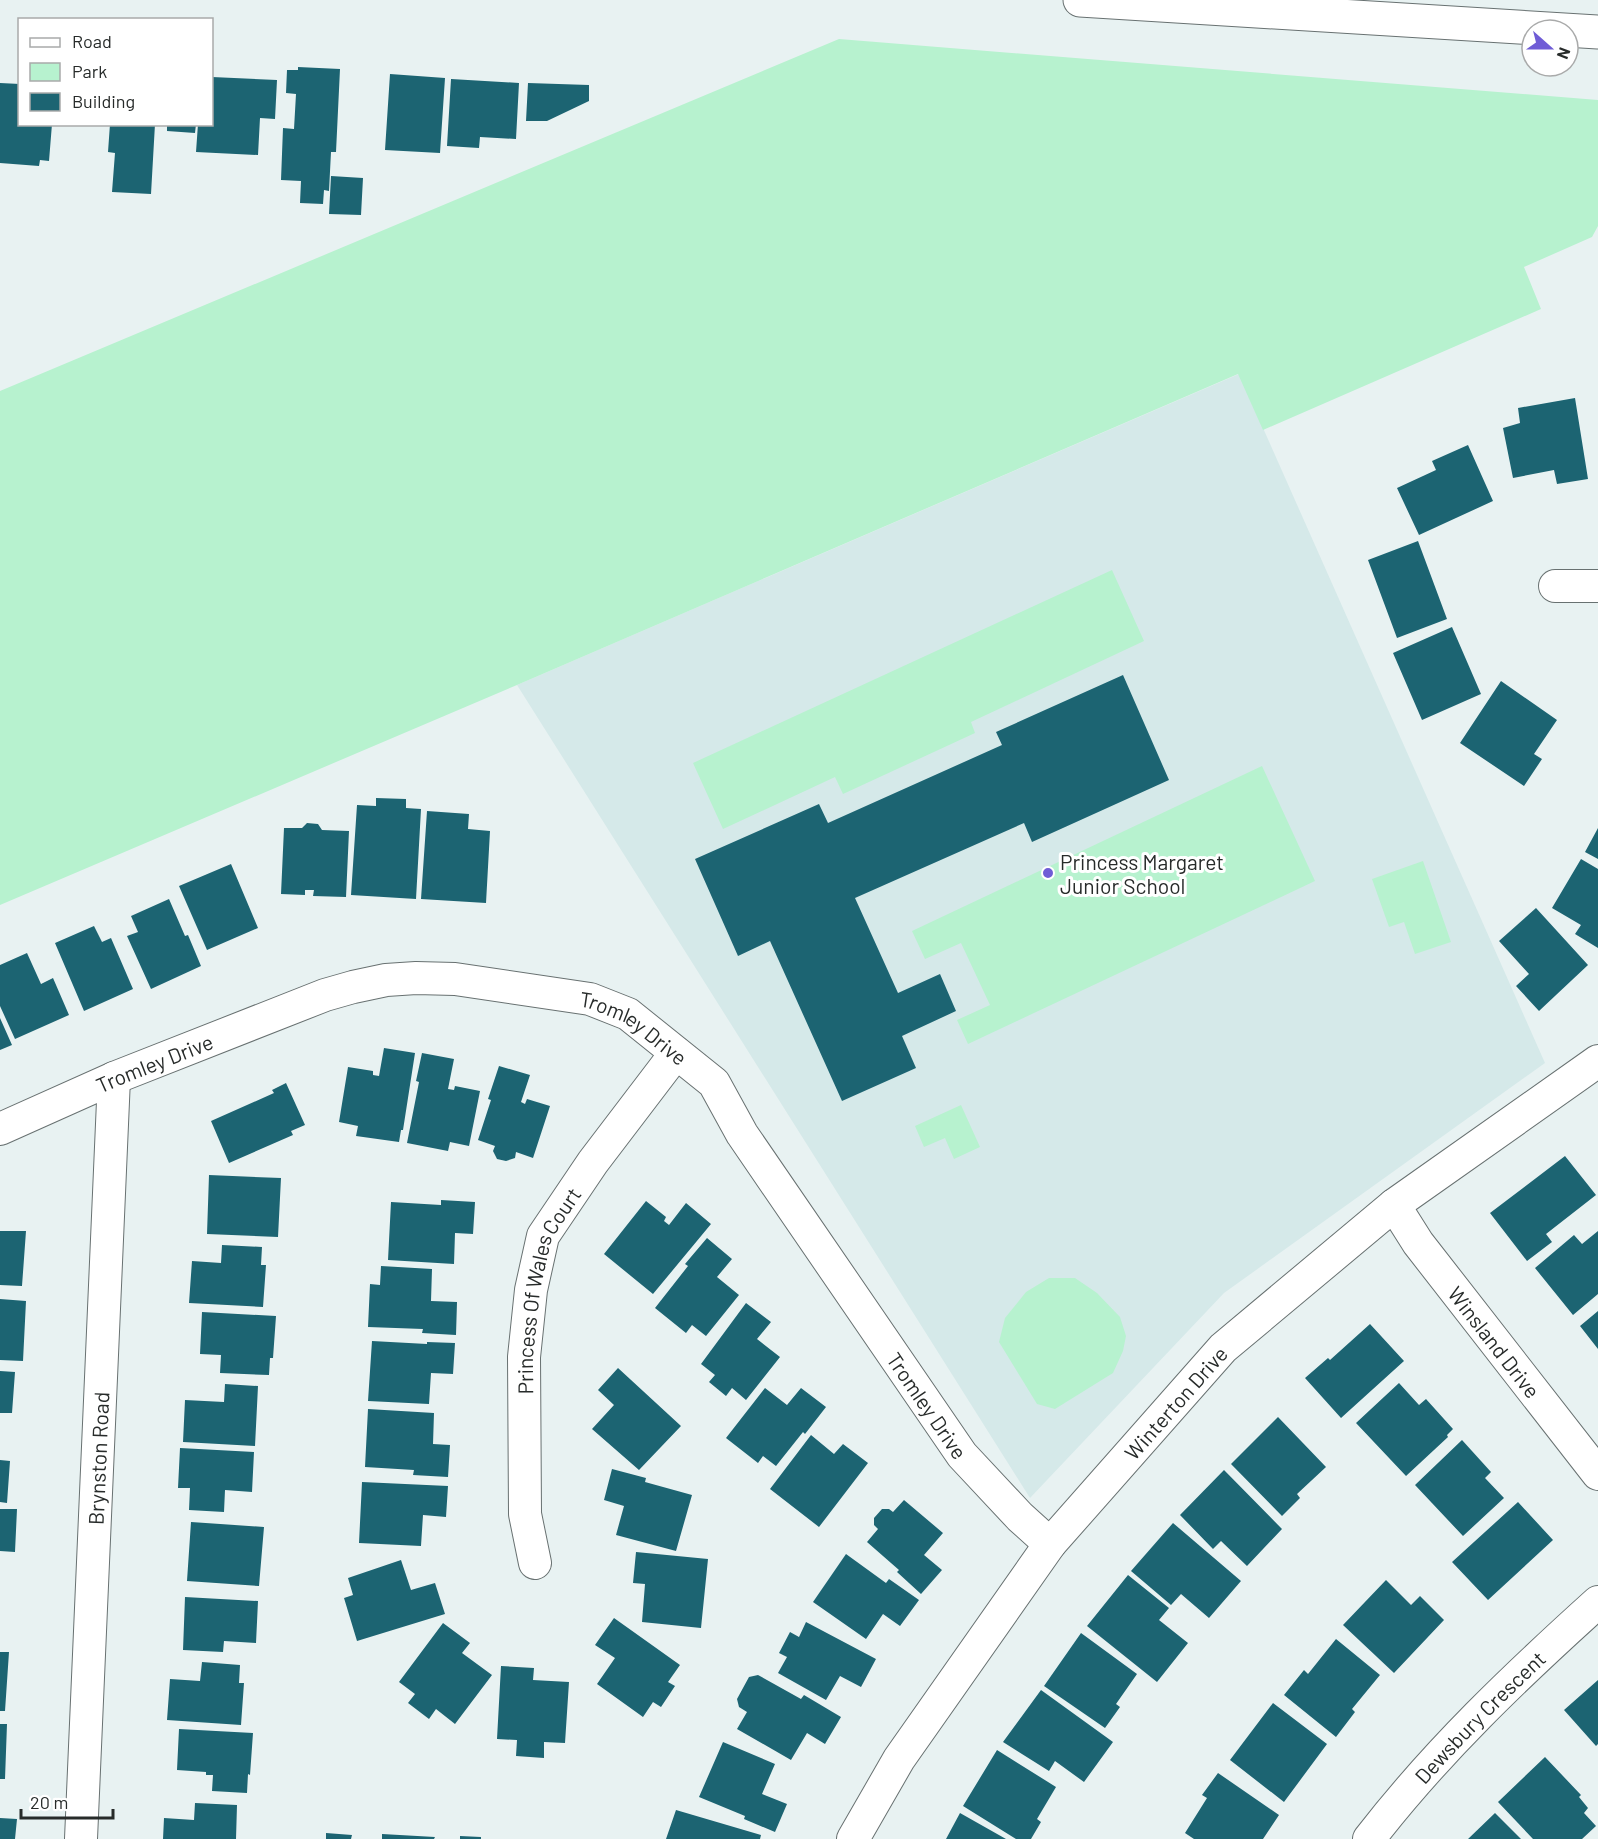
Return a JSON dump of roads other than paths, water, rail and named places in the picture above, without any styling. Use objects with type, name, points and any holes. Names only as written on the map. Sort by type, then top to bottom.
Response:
[{"type":"main road","points":[[1080,0],[1598,32]]},
{"type":"street","points":[[1555,586],[1598,586]]},
{"type":"street","name":"Tromley Drive","points":[[0,1129],[114,1078],[326,995],[375,982],[416,978],[455,979],[590,999],[628,1014],[714,1083],[742,1134],[963,1455],[1020,1517],[1050,1544]]},
{"type":"street","name":"Princess Of Wales Court","points":[[534,1563],[525,1514],[524,1357],[531,1290],[543,1236],[593,1162],[676,1053]]},
{"type":"street","name":"Winterton Drive","points":[[853,1839],[899,1759],[1050,1544],[1223,1348],[1394,1205],[1598,1061]]},
{"type":"street","name":"Brynston Road","points":[[81,1839],[114,1078]]},
{"type":"street","name":"Winsland Drive","points":[[1394,1205],[1418,1243],[1598,1474]]},
{"type":"street","name":"Dewsbury Crescent","points":[[1369,1839],[1403,1794],[1451,1742],[1514,1678],[1598,1602]]},
{"type":"place","name":"Princess Margaret Junior School","points":[[1048,873]]}]
